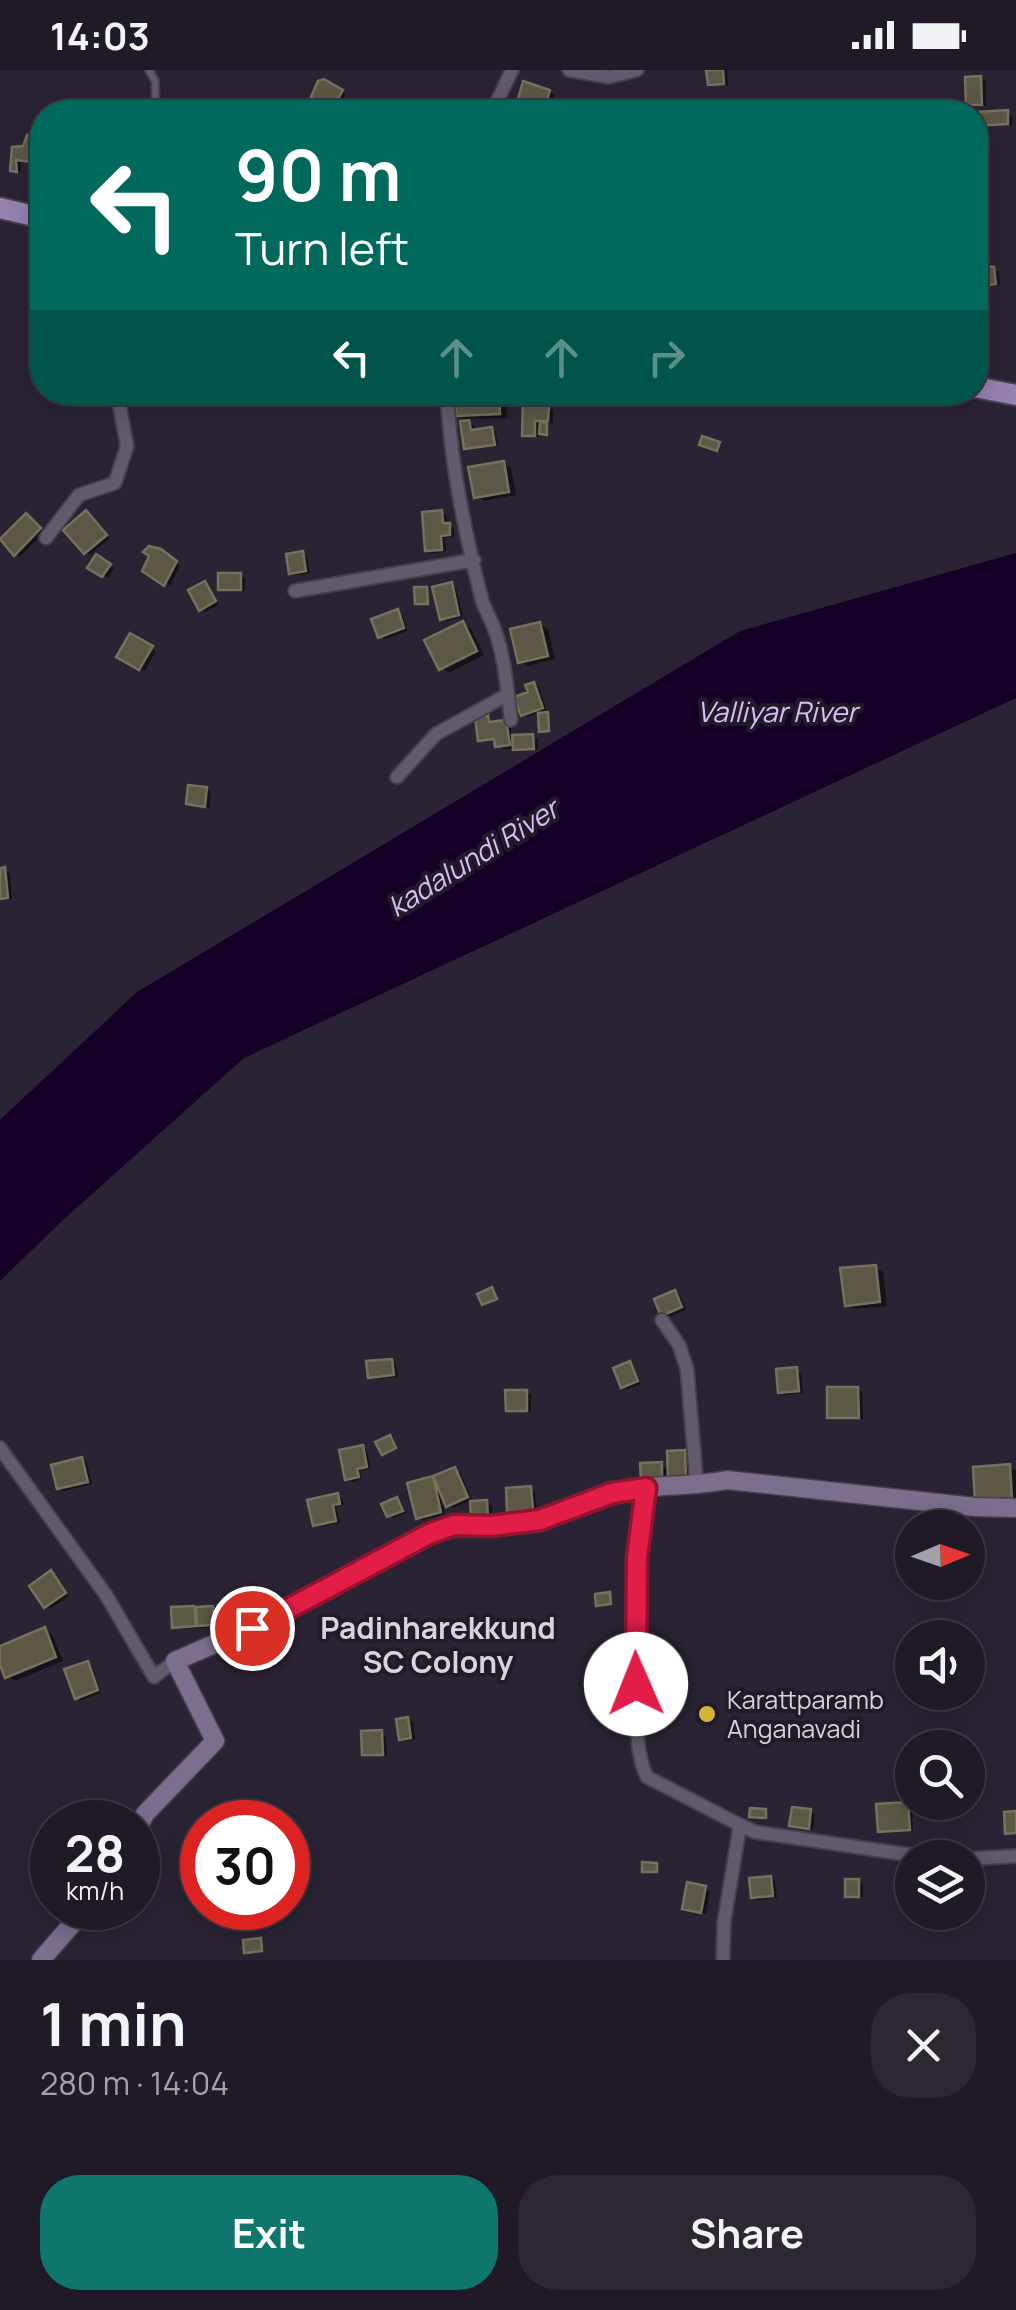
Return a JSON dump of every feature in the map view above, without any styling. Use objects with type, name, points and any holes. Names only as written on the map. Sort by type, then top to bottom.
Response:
[{"type":"main road","points":[[0,208],[30,215]]},
{"type":"main road","points":[[988,390],[1016,395]]},
{"type":"main road","points":[[158,1800],[214,1741],[175,1662],[252,1628],[429,1534],[454,1525],[491,1526],[540,1520],[612,1493],[697,1487],[727,1480],[1016,1508]]},
{"type":"main road","points":[[41,1960],[67,1930]]},
{"type":"street","points":[[498,100],[512,70]]},
{"type":"street","points":[[569,70],[610,77],[637,70]]},
{"type":"street","points":[[46,538],[79,494],[116,483],[126,446],[119,405]]},
{"type":"street","points":[[447,405],[483,604],[494,629],[512,720]]},
{"type":"street","points":[[296,590],[474,560]]},
{"type":"street","points":[[397,777],[436,734],[507,695]]},
{"type":"street","points":[[662,1320],[679,1346],[687,1369],[697,1487]]},
{"type":"street","points":[[0,1448],[106,1595],[154,1677],[175,1662]]},
{"type":"street","points":[[646,1488],[637,1558],[635,1624],[637,1715],[647,1777],[755,1832],[895,1853]]},
{"type":"street","points":[[723,1960],[724,1922],[740,1824]]},
{"type":"street","points":[[985,1858],[1016,1856]]},
{"type":"lane","points":[[149,70],[156,81],[156,100]]},
{"type":"water","name":"Valliyar River","points":[[1016,553],[1016,698],[244,1058],[0,1281],[0,1120],[137,992],[740,631]]},
{"type":"building","points":[[706,70],[723,70],[724,84],[708,85]]},
{"type":"building","points":[[981,76],[982,100],[966,100],[965,77]]},
{"type":"building","points":[[324,79],[343,90],[338,100],[311,97],[318,81]]},
{"type":"building","points":[[523,81],[550,90],[547,100],[518,100]]},
{"type":"building","points":[[1008,110],[1008,124],[988,125],[988,111]]},
{"type":"building","points":[[30,135],[30,162],[16,160],[17,172],[10,171],[12,147],[23,146]]},
{"type":"building","points":[[988,266],[994,267],[996,284],[988,285]]},
{"type":"building","points":[[456,405],[500,405],[500,414],[456,416]]},
{"type":"building","points":[[523,405],[549,405],[548,421],[535,421],[535,436],[522,436]]},
{"type":"building","points":[[469,420],[471,430],[492,427],[495,445],[464,449],[460,421]]},
{"type":"building","points":[[540,422],[547,422],[547,435],[539,434]]},
{"type":"building","points":[[702,436],[720,442],[717,451],[699,445]]},
{"type":"building","points":[[504,461],[509,492],[474,498],[468,467]]},
{"type":"building","points":[[86,510],[107,535],[84,554],[63,530]]},
{"type":"building","points":[[442,510],[443,523],[450,523],[450,535],[441,536],[442,550],[425,551],[422,512]]},
{"type":"building","points":[[26,513],[41,528],[14,556],[0,539]]},
{"type":"building","points":[[149,546],[161,549],[177,561],[164,586],[142,571],[149,556],[143,552]]},
{"type":"building","points":[[303,551],[306,571],[289,574],[286,554]]},
{"type":"building","points":[[96,554],[111,564],[102,577],[87,568]]},
{"type":"building","points":[[218,573],[241,573],[241,590],[218,590]]},
{"type":"building","points":[[205,581],[216,601],[199,611],[188,590]]},
{"type":"building","points":[[452,582],[459,615],[440,620],[432,587]]},
{"type":"building","points":[[414,587],[427,587],[428,604],[415,604]]},
{"type":"building","points":[[398,609],[404,628],[378,638],[371,619]]},
{"type":"building","points":[[463,621],[477,651],[439,670],[424,640]]},
{"type":"building","points":[[540,622],[548,656],[518,663],[510,629]]},
{"type":"building","points":[[130,633],[153,646],[139,670],[116,657]]},
{"type":"building","points":[[534,682],[543,708],[521,716],[514,697],[528,692],[525,685]]},
{"type":"building","points":[[548,712],[549,731],[539,732],[538,713]]},
{"type":"building","points":[[488,715],[489,722],[506,720],[510,745],[495,747],[494,739],[478,741],[475,717]]},
{"type":"building","points":[[533,734],[534,749],[513,750],[512,735]]},
{"type":"building","points":[[188,785],[207,787],[205,807],[186,804]]},
{"type":"building","points":[[5,867],[8,898],[0,899],[0,868]]},
{"type":"building","points":[[876,1265],[880,1302],[845,1306],[840,1268]]},
{"type":"building","points":[[492,1287],[497,1299],[482,1305],[477,1294]]},
{"type":"building","points":[[675,1290],[682,1307],[661,1316],[654,1299]]},
{"type":"building","points":[[392,1359],[394,1375],[368,1378],[366,1361]]},
{"type":"building","points":[[630,1361],[638,1381],[621,1388],[613,1368]]},
{"type":"building","points":[[797,1367],[799,1391],[778,1393],[776,1369]]},
{"type":"building","points":[[827,1387],[858,1387],[859,1418],[827,1418]]},
{"type":"building","points":[[505,1390],[527,1390],[527,1411],[506,1411]]},
{"type":"building","points":[[390,1435],[396,1448],[382,1455],[375,1442]]},
{"type":"building","points":[[363,1445],[367,1467],[357,1469],[359,1477],[345,1480],[339,1450]]},
{"type":"building","points":[[685,1450],[686,1477],[668,1479],[667,1451]]},
{"type":"building","points":[[82,1457],[88,1482],[57,1489],[51,1465]]},
{"type":"building","points":[[662,1462],[662,1481],[641,1481],[640,1463]]},
{"type":"building","points":[[1010,1464],[1012,1500],[975,1502],[973,1467]]},
{"type":"building","points":[[455,1467],[468,1497],[446,1507],[433,1476]]},
{"type":"building","points":[[433,1476],[441,1512],[416,1519],[407,1483]]},
{"type":"building","points":[[531,1486],[533,1510],[507,1512],[506,1488]]},
{"type":"building","points":[[338,1493],[340,1504],[333,1505],[336,1521],[313,1526],[307,1500]]},
{"type":"building","points":[[397,1497],[403,1511],[387,1517],[381,1504]]},
{"type":"building","points":[[487,1500],[488,1517],[471,1519],[470,1501]]},
{"type":"building","points":[[51,1570],[66,1593],[44,1608],[29,1586]]},
{"type":"building","points":[[610,1592],[611,1604],[596,1606],[595,1594]]},
{"type":"building","points":[[194,1606],[196,1626],[172,1628],[171,1607]]},
{"type":"building","points":[[213,1606],[214,1625],[197,1626],[196,1607]]},
{"type":"building","points":[[45,1627],[56,1657],[5,1678],[0,1646]]},
{"type":"building","points":[[88,1661],[98,1690],[75,1699],[64,1669]]},
{"type":"building","points":[[408,1717],[411,1738],[399,1740],[396,1719]]},
{"type":"building","points":[[382,1730],[383,1755],[362,1755],[361,1731]]},
{"type":"building","points":[[895,1803],[895,1820],[909,1820],[910,1830],[878,1832],[876,1804]]},
{"type":"building","points":[[792,1807],[811,1809],[809,1829],[789,1826]]},
{"type":"building","points":[[750,1808],[766,1809],[766,1818],[749,1817]]},
{"type":"building","points":[[1016,1811],[1016,1833],[1005,1834],[1004,1812]]},
{"type":"building","points":[[642,1862],[657,1863],[657,1872],[642,1872]]},
{"type":"building","points":[[771,1876],[773,1896],[751,1898],[749,1878]]},
{"type":"building","points":[[845,1879],[859,1879],[859,1897],[845,1897]]},
{"type":"building","points":[[687,1882],[706,1886],[701,1913],[682,1909]]},
{"type":"building","points":[[261,1938],[262,1951],[244,1953],[243,1940]]},
{"type":"place","name":"Karattparamb Anganavadi","points":[[707,1714]]},
{"type":"district","name":"Padinharekkund SC Colony","points":[[438,1646]]},
{"type":"route","points":[[252,1628],[429,1534],[454,1525],[491,1526],[540,1520],[612,1493],[646,1488],[637,1558],[636,1684]]},
{"type":"water label","name":"kadalundi River","points":[[473,858]]}]
